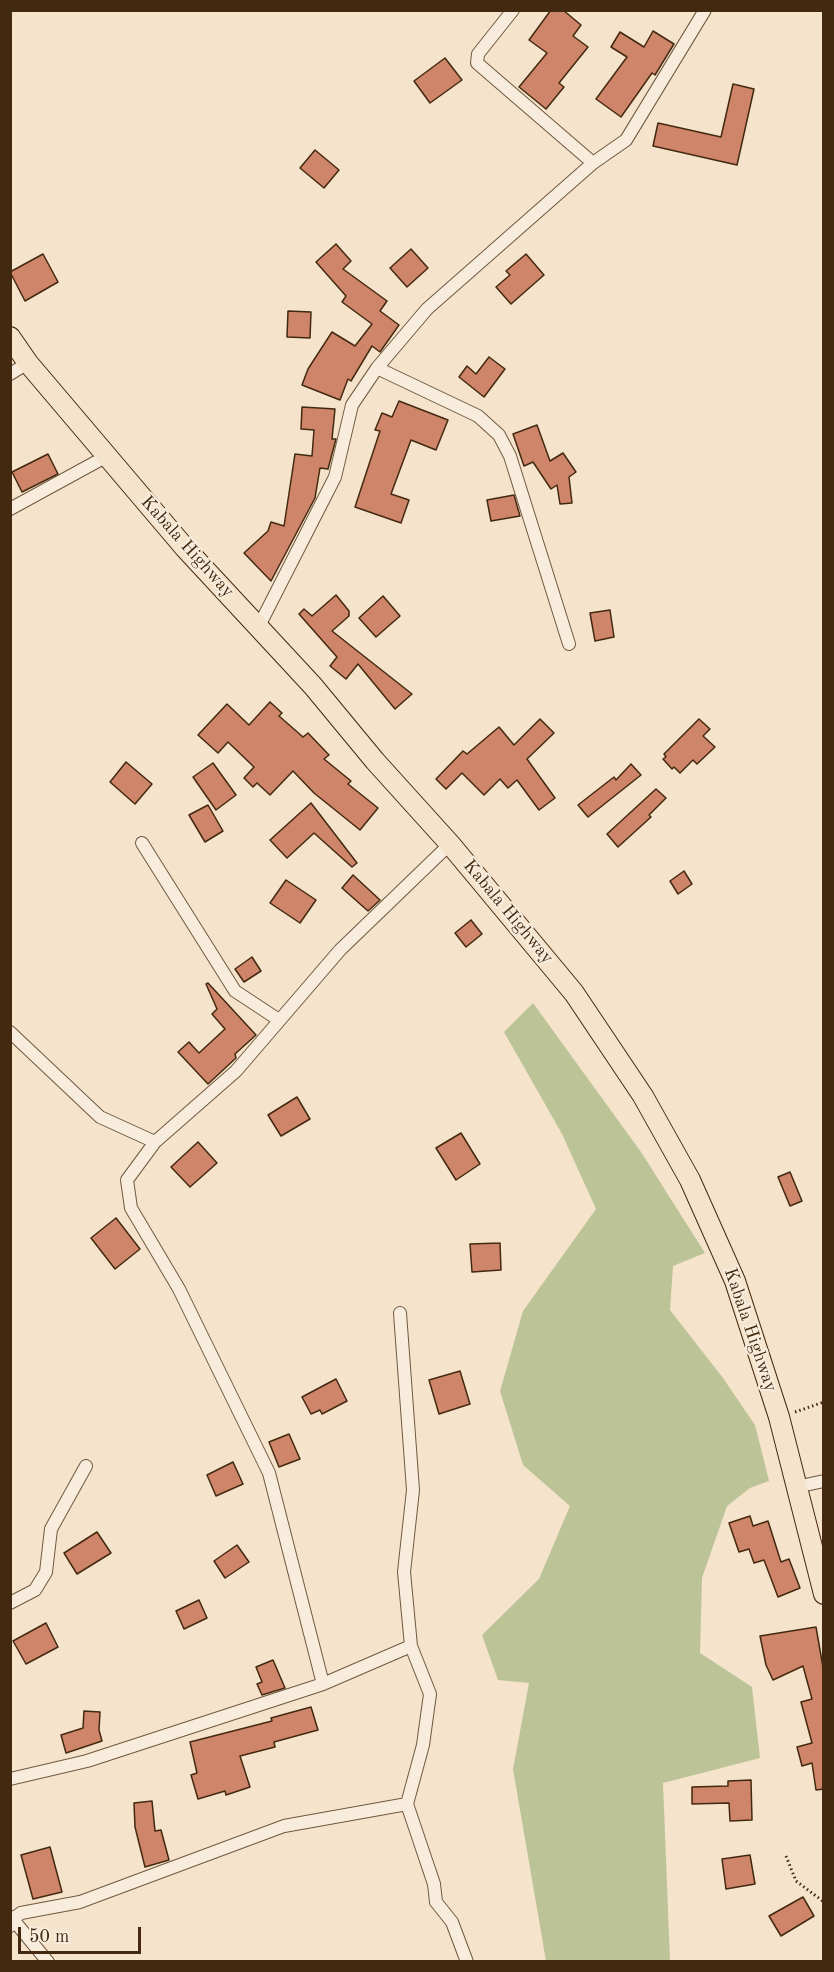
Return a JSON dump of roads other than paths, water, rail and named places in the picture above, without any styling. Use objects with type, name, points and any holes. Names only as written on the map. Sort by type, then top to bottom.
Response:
[{"type":"main road","name":"Kabala Highway","points":[[10,337],[28,363],[185,548],[259,626],[450,844],[574,993],[643,1096],[690,1180],[735,1281],[779,1417],[824,1594]]},
{"type":"street","points":[[513,10],[478,54],[477,63],[593,163]]},
{"type":"street","points":[[259,626],[335,477],[352,405],[377,368],[427,309],[593,163],[626,140],[705,10]]},
{"type":"street","points":[[10,374],[28,363]]},
{"type":"street","points":[[377,368],[478,416],[499,435],[513,466],[569,644]]},
{"type":"street","points":[[10,509],[107,456]]},
{"type":"street","points":[[142,843],[235,991],[279,1020]]},
{"type":"street","points":[[323,1683],[269,1473],[179,1289],[131,1208],[127,1180],[155,1143],[236,1071],[340,950],[450,844]]},
{"type":"street","points":[[10,1032],[100,1117],[155,1143]]},
{"type":"street","points":[[399,1313],[413,1490],[404,1572],[411,1646],[430,1694],[423,1745],[407,1804],[434,1884],[436,1902],[452,1922],[467,1962]]},
{"type":"street","points":[[10,1603],[35,1590],[46,1572],[51,1529],[86,1466]]},
{"type":"street","points":[[796,1487],[824,1481]]},
{"type":"street","points":[[10,1779],[87,1761],[323,1683],[411,1646]]},
{"type":"street","points":[[48,1962],[11,1921],[21,1913],[80,1902],[284,1826],[407,1804]]}]
